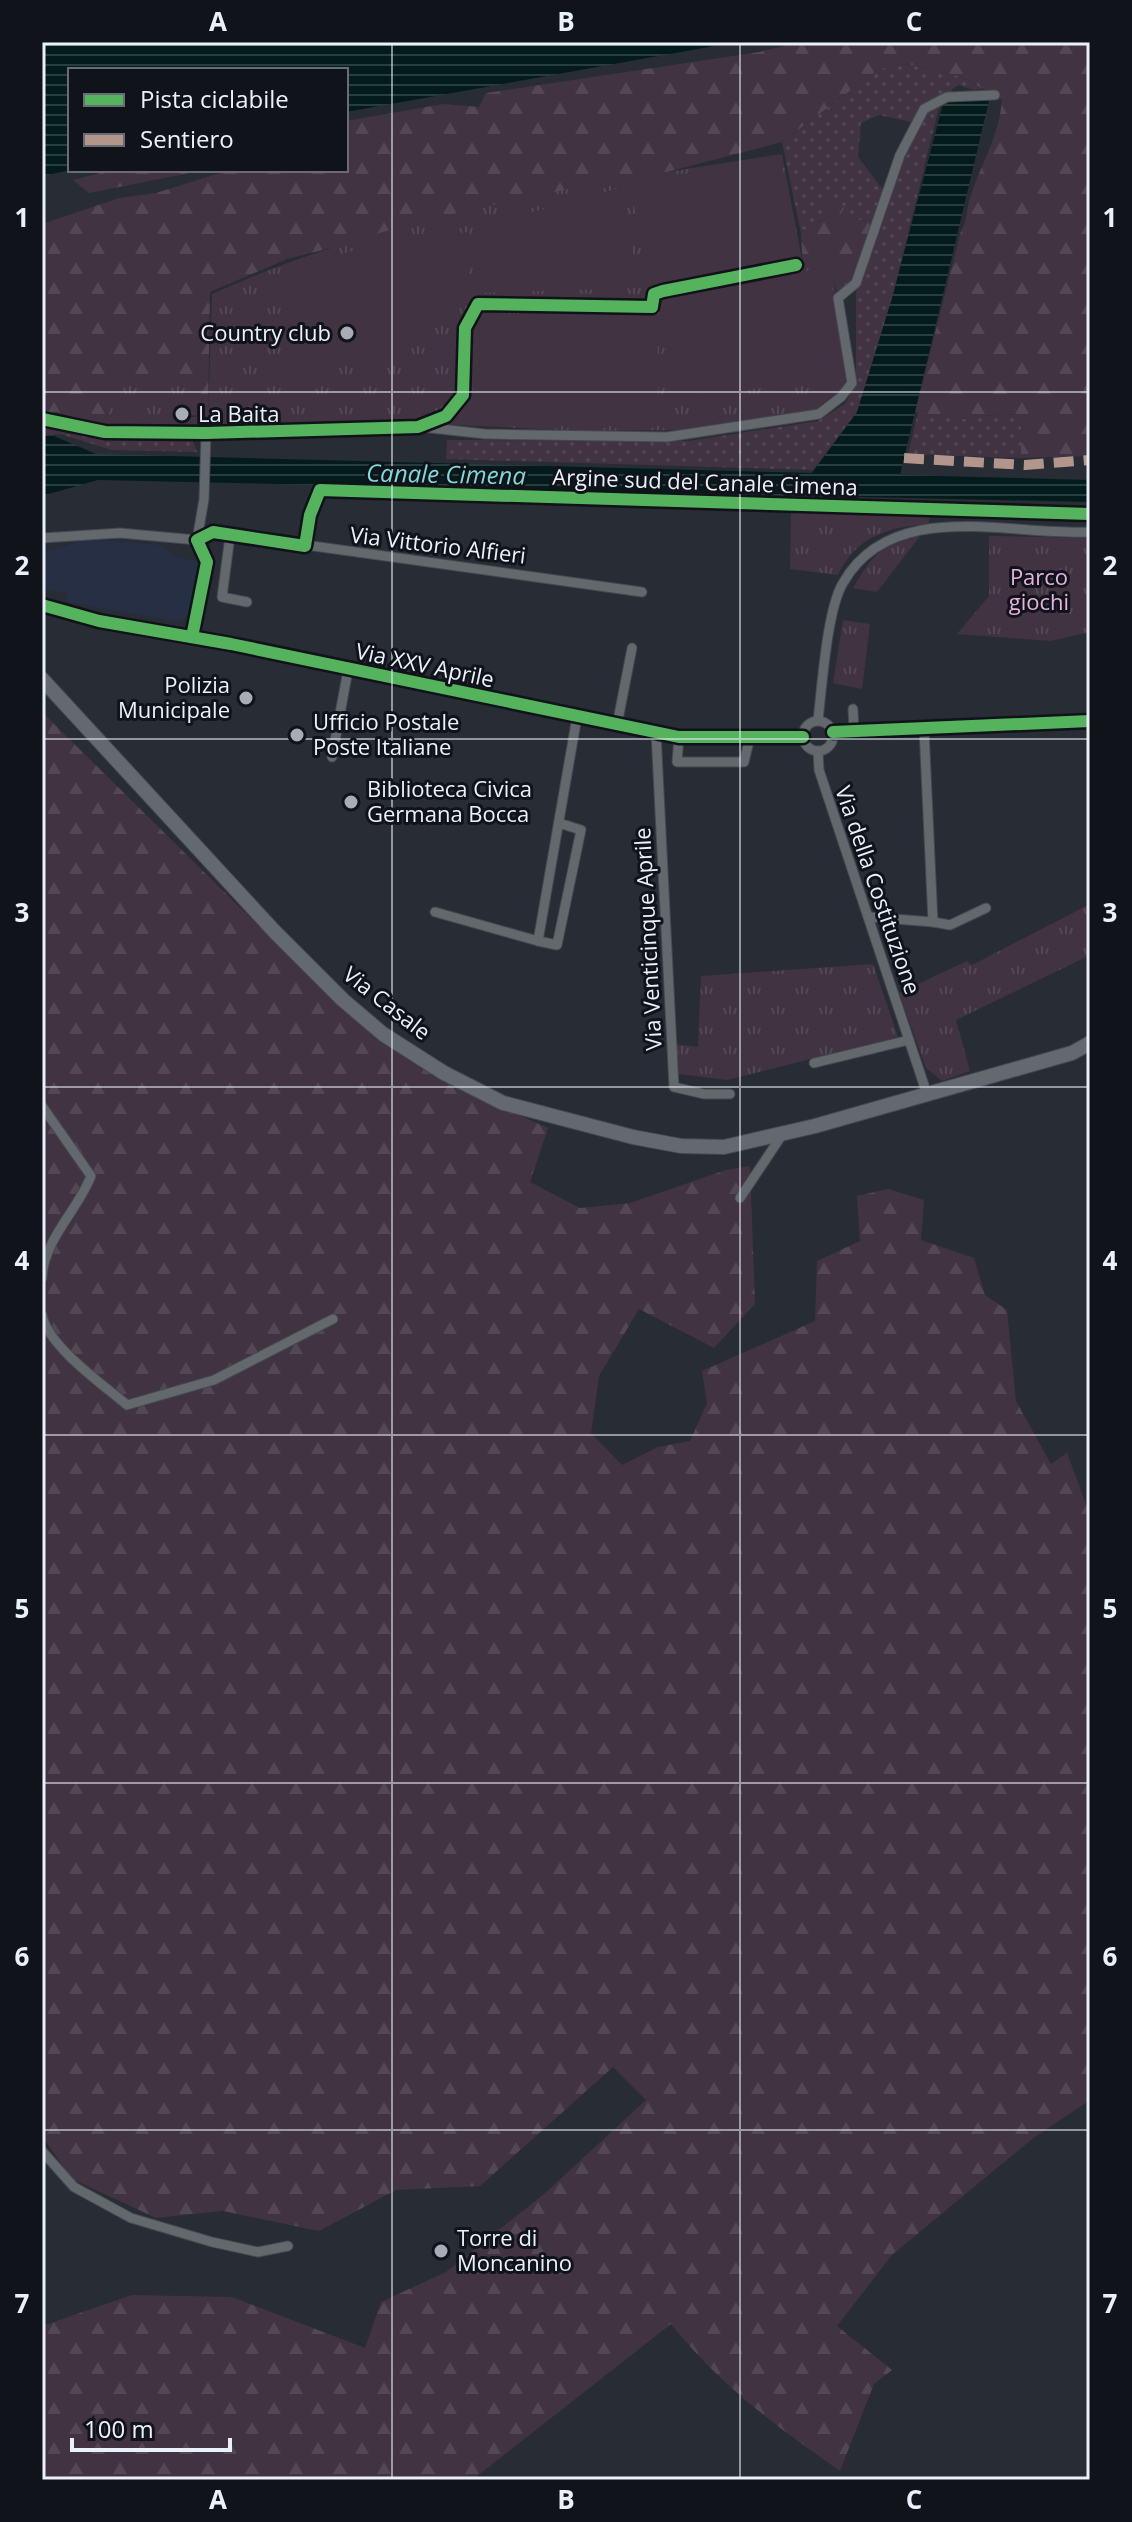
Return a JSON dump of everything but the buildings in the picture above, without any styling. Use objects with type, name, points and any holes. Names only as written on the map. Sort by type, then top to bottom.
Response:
[{"type":"main road","points":[[42,679],[66,708]]},
{"type":"main road","points":[[42,691],[66,708]]},
{"type":"main road","name":"Via Casale","points":[[66,708],[274,931],[343,1000],[383,1034],[444,1073],[503,1103],[552,1118],[681,1146],[724,1147],[782,1135],[1072,1053],[1090,1043]]},
{"type":"street","points":[[42,419],[105,432],[206,433],[418,427],[485,434],[667,437],[819,414],[841,397],[852,383],[838,298],[856,283],[900,155],[924,109],[947,97],[995,95]]},
{"type":"street","points":[[418,427],[446,416],[463,395],[465,328],[478,304],[652,307],[654,294],[663,291],[796,265]]},
{"type":"street","points":[[192,637],[207,562],[197,540],[204,489],[206,433]]},
{"type":"street","points":[[818,720],[841,584],[878,543],[899,534],[943,529],[1090,532]]},
{"type":"street","name":"Via Vittorio Alfieri","points":[[42,538],[120,533],[197,540],[213,532],[642,592]]},
{"type":"street","points":[[230,536],[222,597],[247,602]]},
{"type":"street","name":"Via XXV Aprile","points":[[42,605],[99,621],[192,637],[679,737],[803,737]]},
{"type":"street","points":[[617,725],[632,648]]},
{"type":"street","points":[[332,757],[348,670]]},
{"type":"street","points":[[853,709],[854,732]]},
{"type":"street","points":[[538,941],[577,717]]},
{"type":"street","points":[[818,720],[830,725],[833,732],[830,745],[818,751],[806,744],[803,737],[806,726],[818,720]]},
{"type":"street","points":[[833,732],[1090,721]]},
{"type":"street","points":[[924,729],[933,922]]},
{"type":"street","name":"Via Venticinque Aprile","points":[[656,733],[674,1087],[704,1094],[730,1094]]},
{"type":"street","points":[[679,737],[677,762],[744,762],[750,737]]},
{"type":"street","name":"Via della Costituzione","points":[[818,751],[819,770],[927,1094]]},
{"type":"street","points":[[435,912],[557,945],[581,830],[559,823]]},
{"type":"street","points":[[548,881],[570,886]]},
{"type":"street","points":[[869,917],[950,925],[970,920],[986,908]]},
{"type":"street","points":[[814,1063],[909,1040]]},
{"type":"street","points":[[42,1106],[91,1176],[86,1190],[62,1224],[42,1278]]},
{"type":"street","points":[[740,1198],[782,1135]]},
{"type":"street","points":[[42,1315],[45,1330],[57,1346],[77,1359],[127,1405],[214,1380],[333,1319]]},
{"type":"street","points":[[42,2151],[74,2187],[131,2218],[258,2252],[288,2246]]},
{"type":"shaded area","points":[[88,539],[162,545],[173,556],[199,561],[189,616],[180,622],[66,602],[67,594],[42,588],[42,558],[48,551]]},
{"type":"green space","points":[[801,42],[1090,42],[1090,456],[1021,458],[1021,414],[978,416],[975,420],[915,412],[969,200],[994,137],[1002,100],[962,77],[907,64],[879,69],[782,142],[617,185],[382,235],[287,259],[210,292],[208,416],[108,413],[99,425],[56,412],[42,415],[42,224],[119,198],[156,193],[220,172],[348,172],[348,121],[443,104],[479,107],[486,93],[759,52]]},
{"type":"green space","points":[[907,64],[962,77],[982,89],[959,85],[952,89],[954,100],[940,103],[893,295],[857,412],[813,470],[446,459],[447,440],[689,441],[818,421],[845,404],[856,384],[856,292],[891,189],[924,114],[911,122],[879,115],[861,123],[858,157],[883,190],[874,222],[845,218],[826,220],[801,233],[782,142],[879,69]]},
{"type":"green space","points":[[782,154],[802,260],[831,263],[849,382],[832,401],[809,413],[689,430],[585,431],[414,423],[228,428],[99,425],[108,413],[109,382],[161,376],[189,377],[191,417],[208,416],[212,294],[280,266],[349,242],[492,205],[637,177]]},
{"type":"green space","points":[[780,156],[800,262],[650,290],[630,185]]},
{"type":"green space","points":[[104,172],[194,172],[89,193],[73,180]]},
{"type":"green space","points":[[620,188],[636,288],[476,293],[474,225],[489,224]]},
{"type":"green space","points":[[822,198],[838,198],[844,208],[839,217],[874,222],[854,281],[837,293],[830,265],[803,269],[801,233],[811,224],[824,220]]},
{"type":"green space","name":"Country club","points":[[468,232],[469,282],[428,312],[386,355],[321,356],[320,388],[291,394],[285,363],[287,303],[280,271],[378,244]]},
{"type":"green space","points":[[828,267],[846,372],[681,402],[658,297]]},
{"type":"green space","points":[[480,314],[657,316],[659,423],[479,419]]},
{"type":"green space","points":[[918,412],[974,420],[978,416],[1022,414],[1021,458],[908,454]]},
{"type":"green space","points":[[42,420],[106,434],[192,439],[197,452],[112,450],[60,434],[42,436]]},
{"type":"green space","points":[[791,513],[929,515],[929,524],[875,536],[854,551],[838,575],[790,569]]},
{"type":"green space","points":[[920,536],[877,592],[853,588],[879,552],[907,538]]},
{"type":"green space","name":"Parco giochi","points":[[989,536],[1090,538],[1090,632],[1051,641],[957,634],[989,596]]},
{"type":"green space","points":[[843,620],[870,624],[862,689],[833,683]]},
{"type":"green space","points":[[42,712],[348,1014],[442,1080],[548,1128],[530,1182],[580,1208],[630,1203],[726,1170],[750,1166],[755,1304],[714,1348],[639,1309],[599,1376],[591,1433],[622,1465],[658,1447],[690,1441],[707,1403],[702,1371],[815,1321],[817,1261],[860,1241],[857,1196],[888,1189],[924,1200],[921,1240],[974,1258],[985,1295],[1007,1310],[1016,1401],[1051,1464],[1067,1453],[1090,1515],[1090,2100],[1032,2139],[892,2255],[837,2326],[892,2370],[874,2384],[840,2471],[750,2404],[690,2347],[671,2324],[472,2480],[42,2480],[42,2326],[132,2295],[232,2297],[365,2348],[381,2302],[446,2272],[544,2194],[646,2100],[613,2067],[480,2186],[396,2190],[319,2231],[223,2211],[156,2218],[72,2179],[42,2136]]},
{"type":"green space","points":[[1090,904],[1090,955],[956,1020],[970,1071],[942,1081],[926,1068],[899,993],[967,961],[972,965]]},
{"type":"green space","points":[[873,964],[898,1037],[727,1080],[679,1074],[674,1044],[698,1047],[701,976]]},
{"type":"water","points":[[42,42],[737,42],[348,112],[348,68],[68,68],[68,171],[42,176]]},
{"type":"water","name":"Canale Cimena","points":[[944,100],[989,101],[900,475],[1090,480],[1090,502],[98,480],[42,496],[42,436],[54,436],[96,454],[812,473],[857,412],[893,295]]},
{"type":"marked path","points":[[904,458],[1025,465],[1090,460]]},
{"type":"cycle path","points":[[42,419],[105,432],[206,433],[418,427],[446,416],[463,395],[465,328],[478,304],[652,307],[654,294],[663,291],[796,265]]},
{"type":"cycle path","name":"Argine sud del Canale Cimena","points":[[192,637],[207,562],[197,540],[213,532],[305,546],[310,515],[320,490],[1090,514]]},
{"type":"cycle path","points":[[42,605],[99,621],[231,644],[679,737],[803,737]]},
{"type":"cycle path","points":[[833,732],[1090,721]]},
{"type":"place","name":"Country club","points":[[347,333]]},
{"type":"place","name":"La Baita","points":[[182,414]]},
{"type":"place","name":"Polizia Municipale","points":[[246,698]]},
{"type":"place","name":"Ufficio Postale Poste Italiane","points":[[297,735]]},
{"type":"place","name":"Biblioteca Civica Germana Bocca","points":[[351,802]]},
{"type":"place","name":"Torre di Moncanino","points":[[441,2251]]}]
